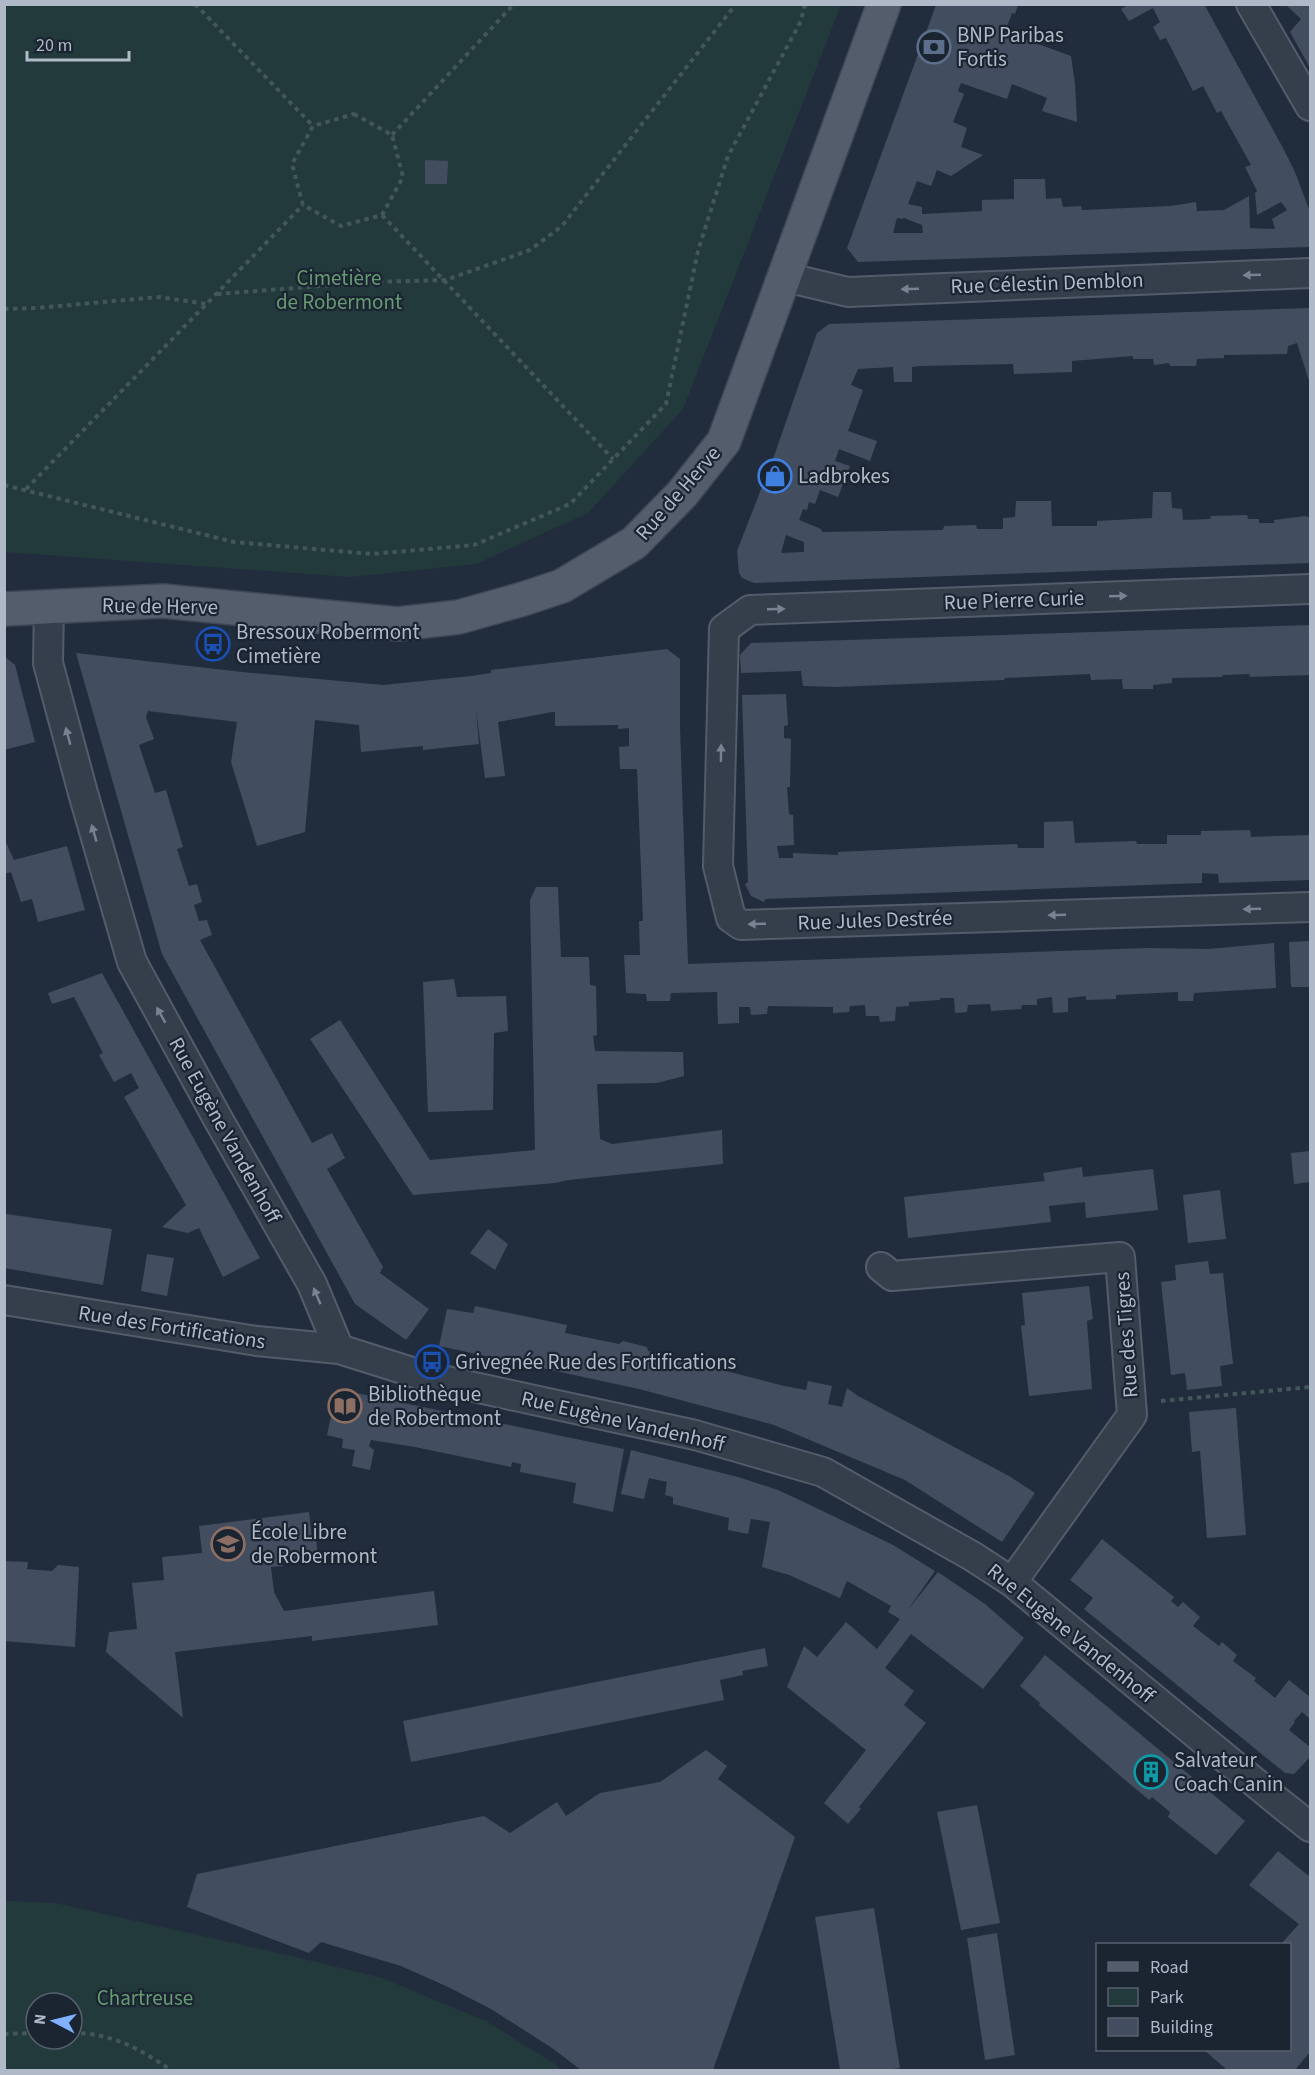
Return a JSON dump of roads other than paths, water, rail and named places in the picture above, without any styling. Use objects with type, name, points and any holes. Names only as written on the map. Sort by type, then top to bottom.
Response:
[{"type":"main road","name":"Rue de Herve","points":[[4,609],[163,601],[398,624],[459,617],[562,586],[634,543],[682,494],[723,441],[884,4]]},
{"type":"street","points":[[1251,4],[1311,106]]},
{"type":"street","name":"Rue Célestin Demblon","points":[[785,277],[848,292],[1311,273]]},
{"type":"street","name":"Rue Pierre Curie","points":[[724,630],[750,610],[1311,589]]},
{"type":"street","name":"Rue Eugène Vandenhoff","points":[[49,606],[48,663],[132,962],[312,1284],[339,1349],[428,1377],[695,1435],[823,1472],[972,1556],[1012,1582],[1275,1799],[1309,1823]]},
{"type":"street","name":"Rue Jules Destrée","points":[[724,630],[718,866],[731,918],[741,925],[1311,907]]},
{"type":"street","name":"Rue des Tigres","points":[[881,1267],[892,1276],[1120,1257],[1132,1415],[1012,1582]]},
{"type":"street","name":"Rue des Fortifications","points":[[4,1300],[257,1341],[339,1349]]},
{"type":"place","name":"BNP Paribas Fortis","points":[[934,47]]},
{"type":"place","name":"Ladbrokes","points":[[775,476]]},
{"type":"place","name":"Bressoux Robermont Cimetière","points":[[213,644]]},
{"type":"place","name":"Grivegnée Rue des Fortifications","points":[[432,1362]]},
{"type":"place","name":"Bibliothèque de Robertmont","points":[[345,1406]]},
{"type":"place","name":"École Libre de Robermont","points":[[228,1544]]},
{"type":"place","name":"Salvateur Coach Canin","points":[[1151,1772]]},
{"type":"park label","name":"Cimetière de Robermont","points":[[339,290]]},
{"type":"park label","name":"Chartreuse","points":[[145,1998]]}]
